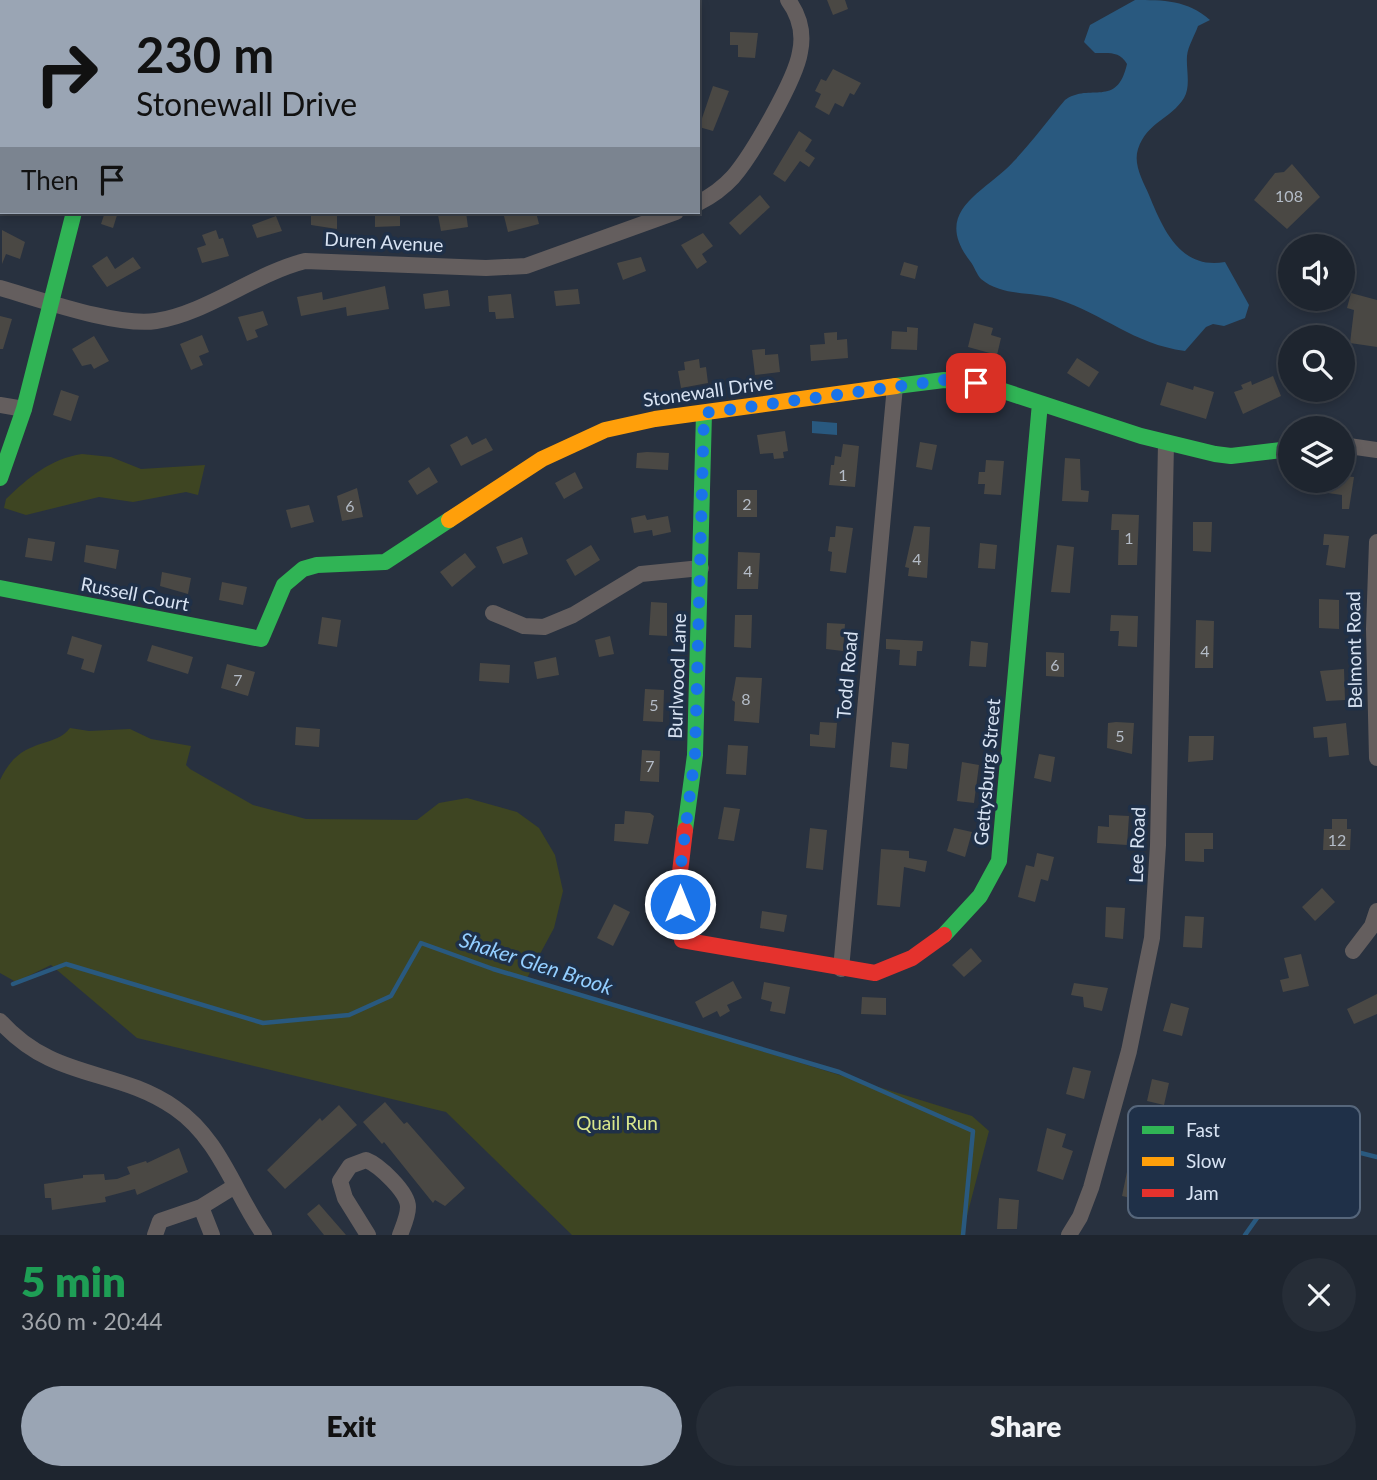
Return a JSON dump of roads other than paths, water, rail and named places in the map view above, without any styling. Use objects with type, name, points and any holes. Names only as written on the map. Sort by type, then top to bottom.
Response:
[{"type":"street","points":[[700,202],[720,189],[744,163],[795,68],[802,34],[788,0]]},
{"type":"street","points":[[0,478],[24,409],[74,214]]},
{"type":"street","name":"Duren Avenue","points":[[0,288],[123,319],[155,321],[181,314],[282,268],[305,261],[486,268],[526,266],[670,214]]},
{"type":"street","name":"Stonewall Drive","points":[[261,639],[283,586],[290,576],[305,566],[317,563],[358,566],[384,562],[506,481],[571,444],[630,424],[895,386],[967,380],[1166,443],[1231,457],[1278,451]]},
{"type":"street","name":"Todd Road","points":[[841,969],[895,386]]},
{"type":"street","name":"Gettysburg Street","points":[[682,940],[875,973],[905,963],[972,907],[985,892],[995,873],[1005,816],[1040,403]]},
{"type":"street","points":[[0,405],[24,409]]},
{"type":"street","name":"Burlwood Lane","points":[[682,940],[680,872],[695,755],[704,413]]},
{"type":"street","name":"Lee Road","points":[[1069,1235],[1079,1220],[1091,1188],[1129,1051],[1152,939],[1158,845],[1166,443]]},
{"type":"street","points":[[1355,447],[1377,450]]},
{"type":"street","name":"Belmont Road","points":[[1377,542],[1374,618],[1377,758]]},
{"type":"street","points":[[493,613],[524,626],[544,627],[573,615],[641,574],[701,568]]},
{"type":"street","name":"Russell Court","points":[[0,588],[261,639]]},
{"type":"street","points":[[1353,951],[1372,926],[1377,911]]},
{"type":"street","points":[[0,1021],[46,1059],[139,1089],[178,1110],[210,1142],[264,1235]]},
{"type":"street","points":[[368,1235],[340,1184],[343,1174],[350,1166],[366,1160],[374,1164],[405,1198],[408,1207],[400,1235]]},
{"type":"street","points":[[155,1235],[160,1221],[201,1207],[235,1186]]},
{"type":"street","points":[[201,1207],[212,1235]]},
{"type":"water","points":[[1135,0],[1184,5],[1210,20],[1198,26],[1189,48],[1184,98],[1147,133],[1137,155],[1142,179],[1160,221],[1175,244],[1196,260],[1225,262],[1249,305],[1245,318],[1224,326],[1213,324],[1206,327],[1185,351],[1150,342],[1057,299],[998,289],[989,285],[980,277],[960,243],[956,228],[959,215],[967,204],[1014,161],[1065,100],[1074,95],[1102,92],[1117,86],[1127,64],[1124,60],[1114,54],[1095,53],[1084,42],[1090,25]]},
{"type":"water","points":[[812,421],[837,423],[837,435],[812,433]]},
{"type":"waterway","name":"Shaker Glen Brook","points":[[13,984],[66,964],[263,1023],[349,1015],[391,996],[421,943],[493,969],[839,1072],[973,1131],[963,1235]]},
{"type":"waterway","name":"Shaker Glen Brook","points":[[1360,1153],[1377,1157]]},
{"type":"waterway","name":"Shaker Glen Brook","points":[[1245,1235],[1257,1218]]},
{"type":"park label","name":"Quail Run","points":[[617,1123]]}]
